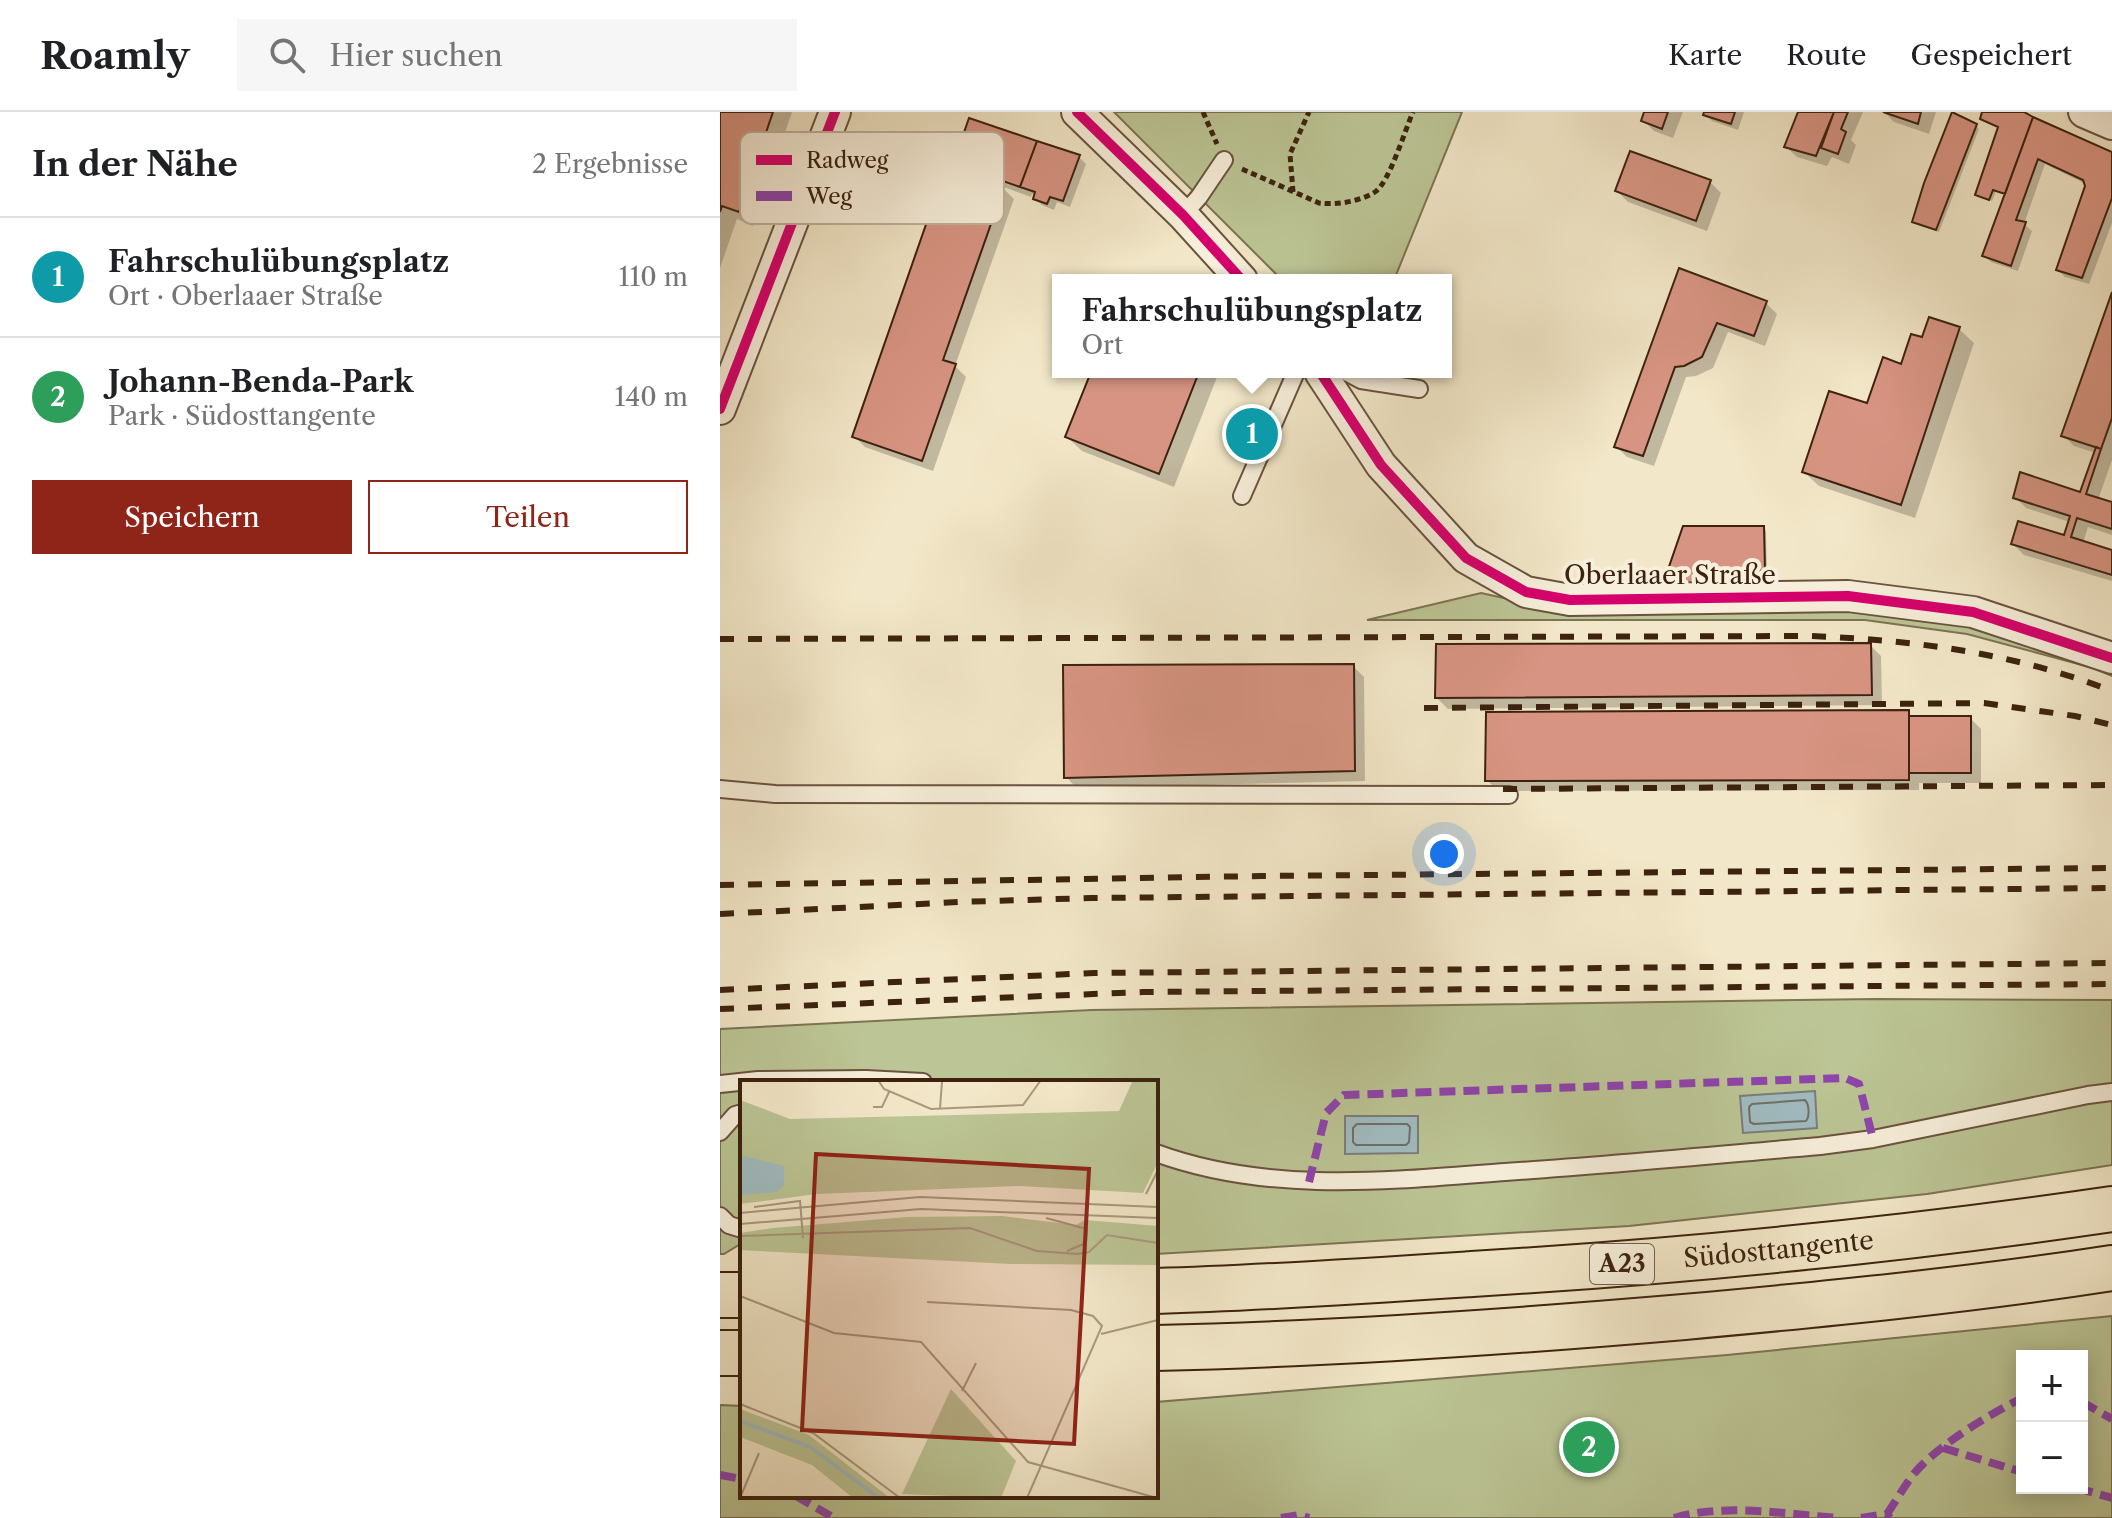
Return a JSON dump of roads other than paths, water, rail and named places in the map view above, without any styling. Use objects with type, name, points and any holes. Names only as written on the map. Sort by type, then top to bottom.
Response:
[{"type":"highway","name":"Südosttangente","points":[[1158,1291],[1566,1268],[1883,1238],[2099,1211]]},
{"type":"highway","name":"A23","points":[[1158,1348],[1383,1339],[1571,1326],[1776,1308],[2103,1269]]},
{"type":"street","points":[[827,132],[835,112]]},
{"type":"street","points":[[1077,112],[1183,215],[1237,274]]},
{"type":"street","points":[[2084,112],[2112,124]]},
{"type":"street","points":[[720,409],[792,224]]},
{"type":"street","name":"Oberlaaer Straße","points":[[1324,378],[1381,465],[1466,558],[1526,592],[1570,600],[1848,596],[1973,612],[2112,658]]},
{"type":"lane","points":[[1183,215],[1224,160]]},
{"type":"lane","points":[[1242,496],[1293,378]]},
{"type":"lane","points":[[1357,378],[1419,389]]},
{"type":"lane","points":[[720,789],[775,794],[1509,795]]},
{"type":"lane","points":[[758,1080],[859,1080]]},
{"type":"lane","points":[[720,1084],[740,1082]]},
{"type":"lane","points":[[1158,1154],[1200,1168],[1255,1177],[1309,1182],[1407,1179],[1820,1146],[1873,1139],[2112,1092]]},
{"type":"lane","points":[[720,1132],[740,1114]]},
{"type":"lane","points":[[720,1216],[729,1225],[740,1228]]},
{"type":"water","points":[[1815,1091],[1817,1128],[1743,1133],[1740,1096]]},
{"type":"water","points":[[1345,1116],[1418,1116],[1418,1153],[1345,1154]]},
{"type":"railway","points":[[720,639],[1810,636],[1888,641],[1964,651],[2038,667],[2112,691]]},
{"type":"railway","points":[[1424,708],[1984,703],[2075,716],[2112,725]]},
{"type":"railway","points":[[1503,789],[2112,785]]},
{"type":"railway","points":[[720,885],[2112,868]]},
{"type":"railway","points":[[720,914],[1091,898],[2112,888]]},
{"type":"railway","points":[[720,990],[1094,973],[2112,963]]},
{"type":"railway","points":[[720,1009],[1143,992],[2112,984]]},
{"type":"place","name":"Fahrschulübungsplatz","points":[[1252,434]]},
{"type":"place","name":"Johann-Benda-Park","points":[[1589,1447]]}]
